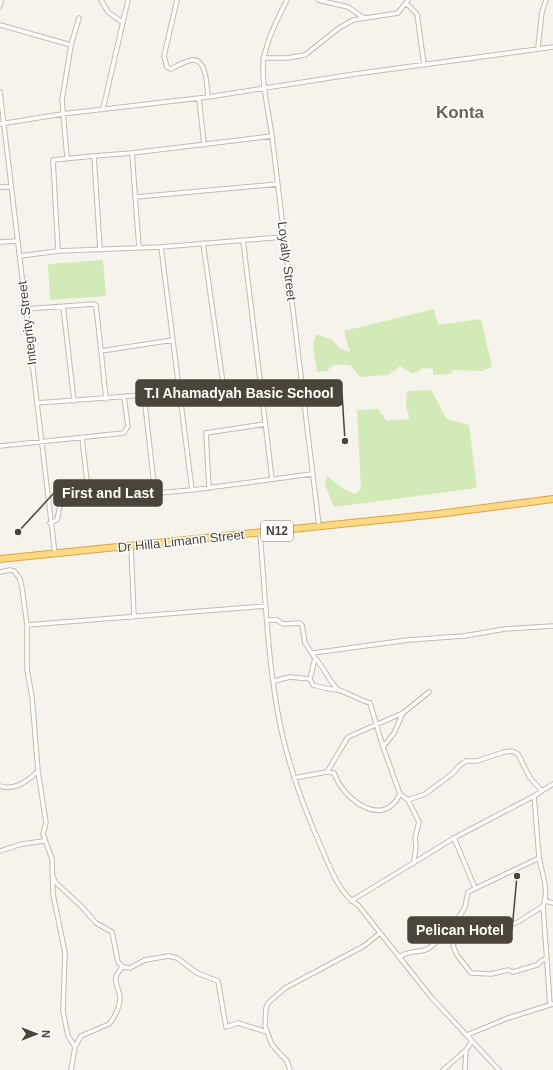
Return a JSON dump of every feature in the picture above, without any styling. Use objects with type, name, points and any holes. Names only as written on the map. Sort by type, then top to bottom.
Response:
[{"type":"highway","name":"Dr Hilla Limann Street","points":[[0,559],[438,514],[553,499]]},
{"type":"street","points":[[0,6],[1,0]]},
{"type":"street","points":[[101,0],[108,12],[122,22]]},
{"type":"street","points":[[103,109],[128,0]]},
{"type":"street","points":[[177,0],[164,56],[167,67],[171,69],[192,60],[197,61],[205,70],[208,97]]},
{"type":"street","name":"Loyalty Street","points":[[287,0],[268,39],[263,72],[319,526]]},
{"type":"street","points":[[318,0],[348,7],[364,18]]},
{"type":"street","points":[[538,47],[541,17],[546,0]]},
{"type":"street","points":[[264,58],[287,58],[304,55],[353,20],[392,15],[398,13],[407,2],[417,14],[424,64]]},
{"type":"street","points":[[67,157],[62,114],[62,100],[71,45],[79,18]]},
{"type":"street","points":[[0,25],[71,45]]},
{"type":"street","points":[[2,124],[62,114],[208,97],[265,87],[553,46]]},
{"type":"street","name":"Integrity Street","points":[[0,92],[2,124],[20,256],[50,523],[55,554]]},
{"type":"street","points":[[199,98],[204,145]]},
{"type":"street","points":[[58,251],[53,160],[67,157],[132,153],[272,136]]},
{"type":"street","points":[[132,153],[139,248]]},
{"type":"street","points":[[94,156],[100,250]]},
{"type":"street","points":[[136,198],[278,184]]},
{"type":"street","points":[[0,187],[11,187]]},
{"type":"street","points":[[20,256],[58,251],[161,247],[283,237]]},
{"type":"street","points":[[243,240],[272,479]]},
{"type":"street","points":[[0,242],[18,241]]},
{"type":"street","points":[[203,244],[224,390]]},
{"type":"street","points":[[161,247],[192,490]]},
{"type":"street","points":[[25,309],[91,304],[96,306],[106,399]]},
{"type":"street","points":[[62,306],[74,401]]},
{"type":"street","points":[[101,352],[173,340]]},
{"type":"street","points":[[37,403],[106,399],[302,383]]},
{"type":"street","points":[[144,396],[155,493]]},
{"type":"street","points":[[0,446],[124,433],[128,426],[124,397]]},
{"type":"street","points":[[209,488],[205,441],[206,433],[265,424]]},
{"type":"street","points":[[82,438],[89,500]]},
{"type":"street","points":[[50,523],[57,520],[60,505],[89,500],[192,490],[312,474]]},
{"type":"street","points":[[260,532],[267,620],[277,708],[294,778],[305,810],[326,858],[340,885],[351,901],[358,905],[431,997],[499,1070]]},
{"type":"street","points":[[131,546],[134,617]]},
{"type":"street","points":[[0,572],[10,570],[17,574],[20,579],[27,625],[27,669],[36,726],[38,771],[46,823],[43,834],[44,841],[49,847],[52,859],[54,894],[65,953],[63,1011],[68,1036],[75,1047]]},
{"type":"street","points":[[27,625],[124,616],[134,617],[266,606]]},
{"type":"street","points":[[267,620],[277,620],[283,624],[299,623],[302,625],[305,643],[324,668],[333,685],[338,690]]},
{"type":"street","points":[[313,653],[408,640],[464,636],[505,629],[553,626]]},
{"type":"street","points":[[315,658],[310,679],[313,685],[338,690],[357,699],[370,702],[383,747],[400,794],[408,800],[419,822],[415,838],[416,846],[414,861]]},
{"type":"street","points":[[274,681],[290,677],[310,679]]},
{"type":"street","points":[[327,772],[348,738],[403,713],[429,692]]},
{"type":"street","points":[[383,747],[394,733],[403,713]]},
{"type":"street","points":[[408,800],[425,794],[452,774],[466,761],[477,761],[504,752],[512,751],[518,754],[530,778],[542,792]]},
{"type":"street","points":[[0,786],[7,788],[27,782],[38,771]]},
{"type":"street","points":[[294,778],[327,772],[334,773],[336,779],[351,798],[371,810],[382,810],[388,808],[394,804],[400,794]]},
{"type":"street","points":[[351,901],[414,861],[454,838],[542,792],[553,784]]},
{"type":"street","points":[[399,957],[406,952],[422,951],[433,947],[437,942],[457,936],[494,935],[502,928],[518,922],[543,906],[546,901],[545,883],[540,858],[534,796]]},
{"type":"street","points":[[454,838],[475,888]]},
{"type":"street","points":[[0,851],[22,844],[44,841]]},
{"type":"street","points":[[540,858],[468,892],[459,918],[457,936],[454,941],[454,950],[471,973],[491,974],[508,970],[513,972],[537,965],[547,958]]},
{"type":"street","points":[[52,874],[56,883],[81,906],[96,923],[112,932],[118,962],[123,967],[130,968],[145,960],[169,956],[177,958],[191,969],[218,981],[226,1027],[238,1023],[267,1032]]},
{"type":"street","points":[[546,901],[553,903]]},
{"type":"street","points":[[467,1035],[508,1018],[552,1005],[543,906]]},
{"type":"street","points":[[290,1070],[287,1061],[272,1045],[265,1026],[266,1008],[268,1003],[285,988],[364,946],[380,934]]},
{"type":"street","points":[[71,1070],[75,1047],[81,1036],[109,1024],[113,1020],[120,998],[115,979],[118,972],[123,967]]},
{"type":"street","points":[[443,1070],[466,1050],[472,1041]]},
{"type":"street","points":[[465,1070],[466,1050]]},
{"type":"green space","points":[[103,260],[106,296],[50,300],[48,264]]},
{"type":"green space","points":[[434,309],[438,325],[481,319],[492,367],[482,371],[453,370],[450,374],[433,375],[433,369],[423,368],[413,374],[400,366],[388,375],[360,377],[350,365],[333,365],[327,371],[317,372],[313,345],[316,334],[332,340],[341,349],[350,352],[344,331]]},
{"type":"green space","points":[[431,390],[447,419],[469,425],[477,488],[334,507],[325,485],[327,476],[342,488],[355,494],[361,489],[357,410],[378,409],[387,421],[410,419],[406,407],[407,391]]},
{"type":"place","name":"T.I Ahamadyah Basic School","points":[[345,441]]},
{"type":"place","name":"First and Last","points":[[18,532]]},
{"type":"place","name":"Pelican Hotel","points":[[517,876]]},
{"type":"district","name":"Konta","points":[[460,112]]}]
